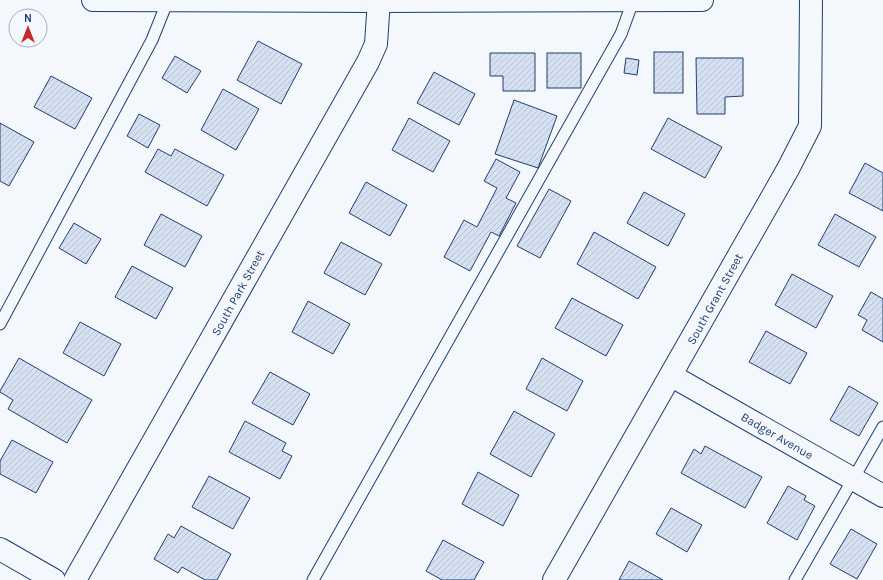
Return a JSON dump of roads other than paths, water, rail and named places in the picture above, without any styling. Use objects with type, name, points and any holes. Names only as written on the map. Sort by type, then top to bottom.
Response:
[{"type":"street","points":[[93,0],[702,0]]},
{"type":"street","name":"South Grant Street","points":[[554,580],[672,376],[788,169],[810,126],[811,0]]},
{"type":"street","name":"South Park Street","points":[[75,580],[368,62],[376,44],[379,1]]},
{"type":"street","name":"Badger Avenue","points":[[672,376],[883,496]]},
{"type":"street","points":[[0,549],[54,580]]},
{"type":"lane","points":[[0,324],[152,40],[168,0]]},
{"type":"lane","points":[[313,580],[621,34],[633,1]]},
{"type":"lane","points":[[795,580],[883,427]]}]
